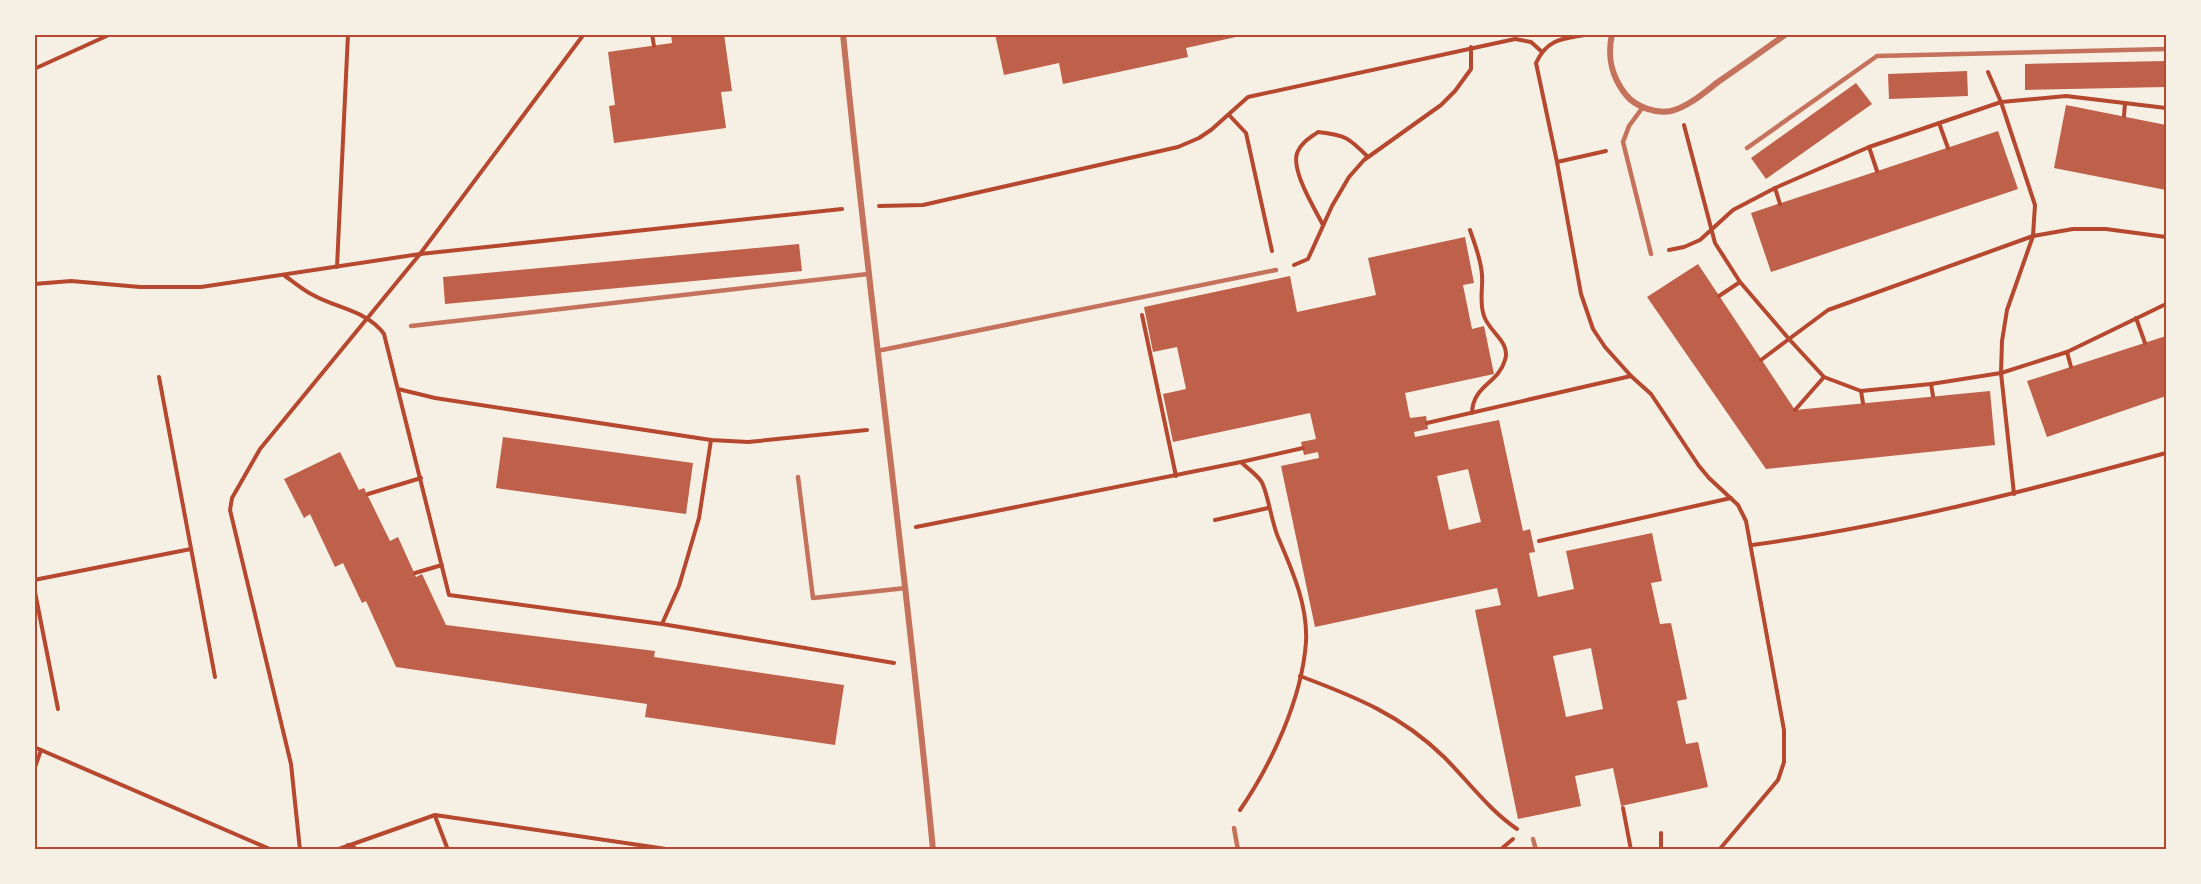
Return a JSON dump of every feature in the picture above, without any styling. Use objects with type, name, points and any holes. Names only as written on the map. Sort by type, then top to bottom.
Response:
[{"type":"street","points":[[843,34],[885,428],[915,666],[933,849]]},
{"type":"street","points":[[1612,34],[1609,49],[1611,68],[1618,85],[1629,99],[1654,111],[1679,109],[1786,34]]},
{"type":"lane","points":[[1747,148],[1877,56],[2166,49]]},
{"type":"lane","points":[[1642,107],[1629,126],[1623,142],[1651,254]]},
{"type":"lane","points":[[877,351],[1276,270]]},
{"type":"lane","points":[[411,326],[868,274]]},
{"type":"lane","points":[[798,477],[813,598],[906,588]]},
{"type":"lane","points":[[1234,828],[1238,849]]},
{"type":"lane","points":[[1533,839],[1536,849]]},
{"type":"path","points":[[34,69],[111,34]]},
{"type":"path","points":[[337,267],[336,238],[348,34]]},
{"type":"path","points":[[300,849],[291,764],[230,510],[232,498],[260,449],[420,254],[584,34]]},
{"type":"path","points":[[652,34],[654,46]]},
{"type":"path","points":[[1590,34],[1553,41],[1541,51],[1536,63],[1581,294],[1593,329],[1605,347],[1651,394],[1708,478],[1732,498],[1743,512],[1752,545],[1784,730],[1784,762],[1778,780],[1719,849]]},
{"type":"path","points":[[34,284],[71,281],[140,287],[201,287],[420,254],[860,207],[923,205],[1179,147],[1198,138],[1229,115],[1242,100],[1248,97],[1515,39],[1531,42],[1541,51]]},
{"type":"path","points":[[1229,115],[1246,133],[1276,270],[1308,259],[1349,177],[1368,158],[1441,105],[1455,92],[1471,69],[1471,48]]},
{"type":"path","points":[[1981,54],[2001,102],[2035,205],[2033,236],[2007,310],[2002,341],[2001,373],[2014,494]]},
{"type":"path","points":[[1651,254],[1684,247],[1700,240],[1732,210],[1775,188],[1869,147],[2001,102],[2066,96],[2166,108]]},
{"type":"path","points":[[2124,116],[2125,103]]},
{"type":"path","points":[[1679,109],[1715,243],[1740,282],[1811,365],[1824,376],[1861,391],[1931,384],[2001,373],[2067,352],[2166,304]]},
{"type":"path","points":[[1939,123],[1948,148]]},
{"type":"path","points":[[1323,226],[1296,167],[1296,153],[1304,142],[1318,132],[1341,135],[1352,142],[1368,158]]},
{"type":"path","points":[[1557,162],[1624,147]]},
{"type":"path","points":[[1869,147],[1877,171]]},
{"type":"path","points":[[1775,188],[1780,204]]},
{"type":"path","points":[[1761,360],[1828,310],[2033,236],[2073,229],[2106,229],[2166,237]]},
{"type":"path","points":[[1470,230],[1480,259],[1484,319],[1492,332],[1504,344],[1506,354],[1505,361],[1491,382],[1479,390],[1472,402],[1472,413]]},
{"type":"path","points":[[285,276],[311,294],[369,318],[384,334],[422,478],[449,595],[662,624],[915,666]]},
{"type":"path","points":[[1719,296],[1740,282]]},
{"type":"path","points":[[1139,299],[1176,476]]},
{"type":"path","points":[[2136,318],[2145,343]]},
{"type":"path","points":[[2067,352],[2071,367]]},
{"type":"path","points":[[1427,423],[1631,376]]},
{"type":"path","points":[[1795,410],[1824,376]]},
{"type":"path","points":[[159,377],[215,677]]},
{"type":"path","points":[[1931,384],[1933,396]]},
{"type":"path","points":[[398,389],[435,398],[711,440],[748,442],[885,428]]},
{"type":"path","points":[[1861,391],[1863,403]]},
{"type":"path","points":[[662,624],[679,585],[699,518],[711,440]]},
{"type":"path","points":[[898,530],[1176,476],[1303,448]]},
{"type":"path","points":[[1752,545],[1807,537],[2014,494],[2166,453]]},
{"type":"path","points":[[1234,828],[1236,819],[1258,783],[1284,728],[1300,676],[1306,641],[1303,616],[1292,569],[1277,537],[1262,482],[1241,462]]},
{"type":"path","points":[[368,494],[422,478]]},
{"type":"path","points":[[1539,541],[1732,498]]},
{"type":"path","points":[[1215,519],[1268,508]]},
{"type":"path","points":[[34,580],[191,549]]},
{"type":"path","points":[[415,573],[442,565]]},
{"type":"path","points":[[34,587],[58,709]]},
{"type":"path","points":[[1300,676],[1358,698],[1386,712],[1426,741],[1492,808],[1522,832],[1500,849]]},
{"type":"path","points":[[34,747],[272,849]]},
{"type":"path","points":[[34,770],[41,750]]},
{"type":"path","points":[[1623,808],[1631,849]]},
{"type":"path","points":[[435,815],[448,849]]},
{"type":"path","points":[[336,849],[435,815],[673,849]]},
{"type":"path","points":[[1661,833],[1661,849]]},
{"type":"path","points":[[348,845],[359,849]]},
{"type":"building","points":[[671,34],[724,34],[732,91],[721,92],[726,128],[614,143],[609,106],[615,105],[608,52],[672,43]]},
{"type":"building","points":[[995,34],[1245,35],[1186,48],[1188,57],[1063,84],[1059,63],[1004,75]]},
{"type":"building","points":[[2166,61],[2166,87],[2025,90],[2025,64]]},
{"type":"building","points":[[1967,71],[1968,96],[1889,99],[1888,74]]},
{"type":"building","points":[[1856,83],[1872,104],[1766,179],[1751,158]]},
{"type":"building","points":[[2066,105],[2166,125],[2166,190],[2054,168]]},
{"type":"building","points":[[1998,131],[2018,189],[1771,272],[1751,213]]},
{"type":"building","points":[[1465,237],[1474,283],[1463,285],[1472,329],[1484,326],[1494,374],[1405,393],[1410,418],[1426,416],[1428,429],[1414,432],[1415,437],[1499,420],[1523,531],[1530,529],[1535,552],[1529,553],[1538,597],[1574,589],[1566,551],[1652,533],[1662,581],[1651,583],[1660,624],[1671,623],[1687,699],[1677,701],[1686,744],[1698,742],[1708,787],[1621,806],[1613,768],[1575,776],[1581,806],[1518,819],[1475,610],[1501,605],[1497,588],[1315,627],[1281,466],[1319,458],[1318,452],[1304,455],[1301,442],[1316,439],[1310,413],[1173,442],[1163,394],[1186,389],[1177,347],[1153,352],[1144,307],[1290,276],[1297,312],[1376,295],[1368,258]],"holes":[[[1468,469],[1481,522],[1449,530],[1437,476]],[[1591,648],[1603,709],[1566,717],[1553,656]]]},
{"type":"building","points":[[799,244],[802,271],[445,304],[443,277]]},
{"type":"building","points":[[1698,264],[1795,410],[1990,391],[1995,445],[1766,469],[1647,297]]},
{"type":"building","points":[[2166,336],[2166,396],[2047,437],[2027,381]]},
{"type":"building","points":[[503,437],[693,463],[686,514],[496,488]]},
{"type":"building","points":[[340,452],[359,490],[364,488],[390,541],[398,537],[416,577],[422,574],[446,625],[655,651],[654,657],[844,685],[835,745],[645,717],[647,704],[396,667],[366,601],[362,603],[343,563],[335,567],[310,514],[304,518],[284,479]]}]
